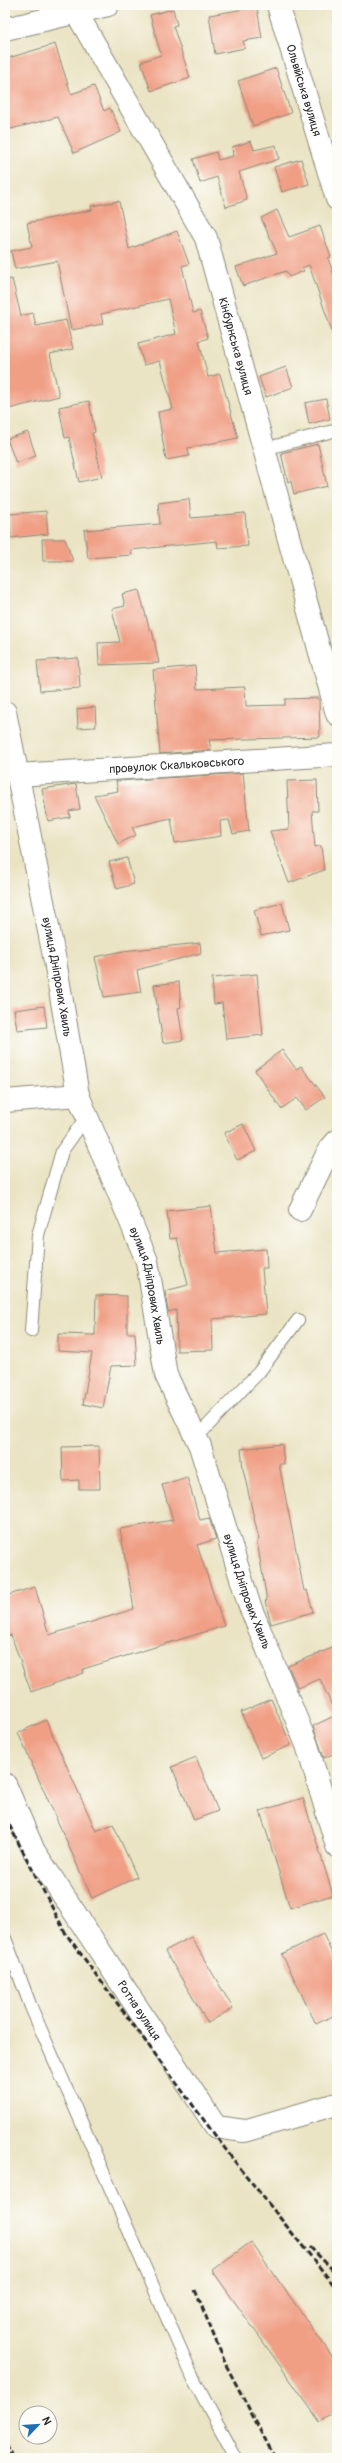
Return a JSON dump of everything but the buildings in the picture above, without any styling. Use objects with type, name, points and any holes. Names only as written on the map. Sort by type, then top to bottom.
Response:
[{"type":"street","points":[[5,29],[73,8],[108,5]]},
{"type":"street","name":"Ольвійська вулиця","points":[[278,5],[337,199]]},
{"type":"street","name":"Кінбурнська вулиця","points":[[73,8],[206,238],[337,714]]},
{"type":"street","name":"вулиця Дніпрових Хвиль","points":[[5,712],[13,769],[55,961],[78,1095],[147,1261],[166,1375],[196,1438],[249,1604],[307,1745],[337,1846]]},
{"type":"street","name":"провулок Скальковського","points":[[13,769],[337,755]]},
{"type":"street","points":[[5,1101],[78,1095]]},
{"type":"street","points":[[300,1210],[329,1150],[337,1141]]},
{"type":"street","name":"Ротна вулиця","points":[[5,1784],[34,1851],[216,2127],[244,2131],[333,2105],[337,2106]]},
{"type":"lane","points":[[264,449],[337,430]]},
{"type":"lane","points":[[31,1331],[38,1235],[62,1151],[87,1116]]},
{"type":"lane","points":[[196,1438],[259,1372],[298,1320]]},
{"type":"lane","points":[[5,1938],[34,2014],[195,2382],[236,2458]]},
{"type":"railway","points":[[5,1817],[66,1934],[232,2158],[337,2289]]},
{"type":"railway","points":[[310,2247],[337,2274]]},
{"type":"railway","points":[[195,2290],[226,2365],[275,2458]]},
{"type":"railway","points":[[5,2444],[13,2458]]}]
